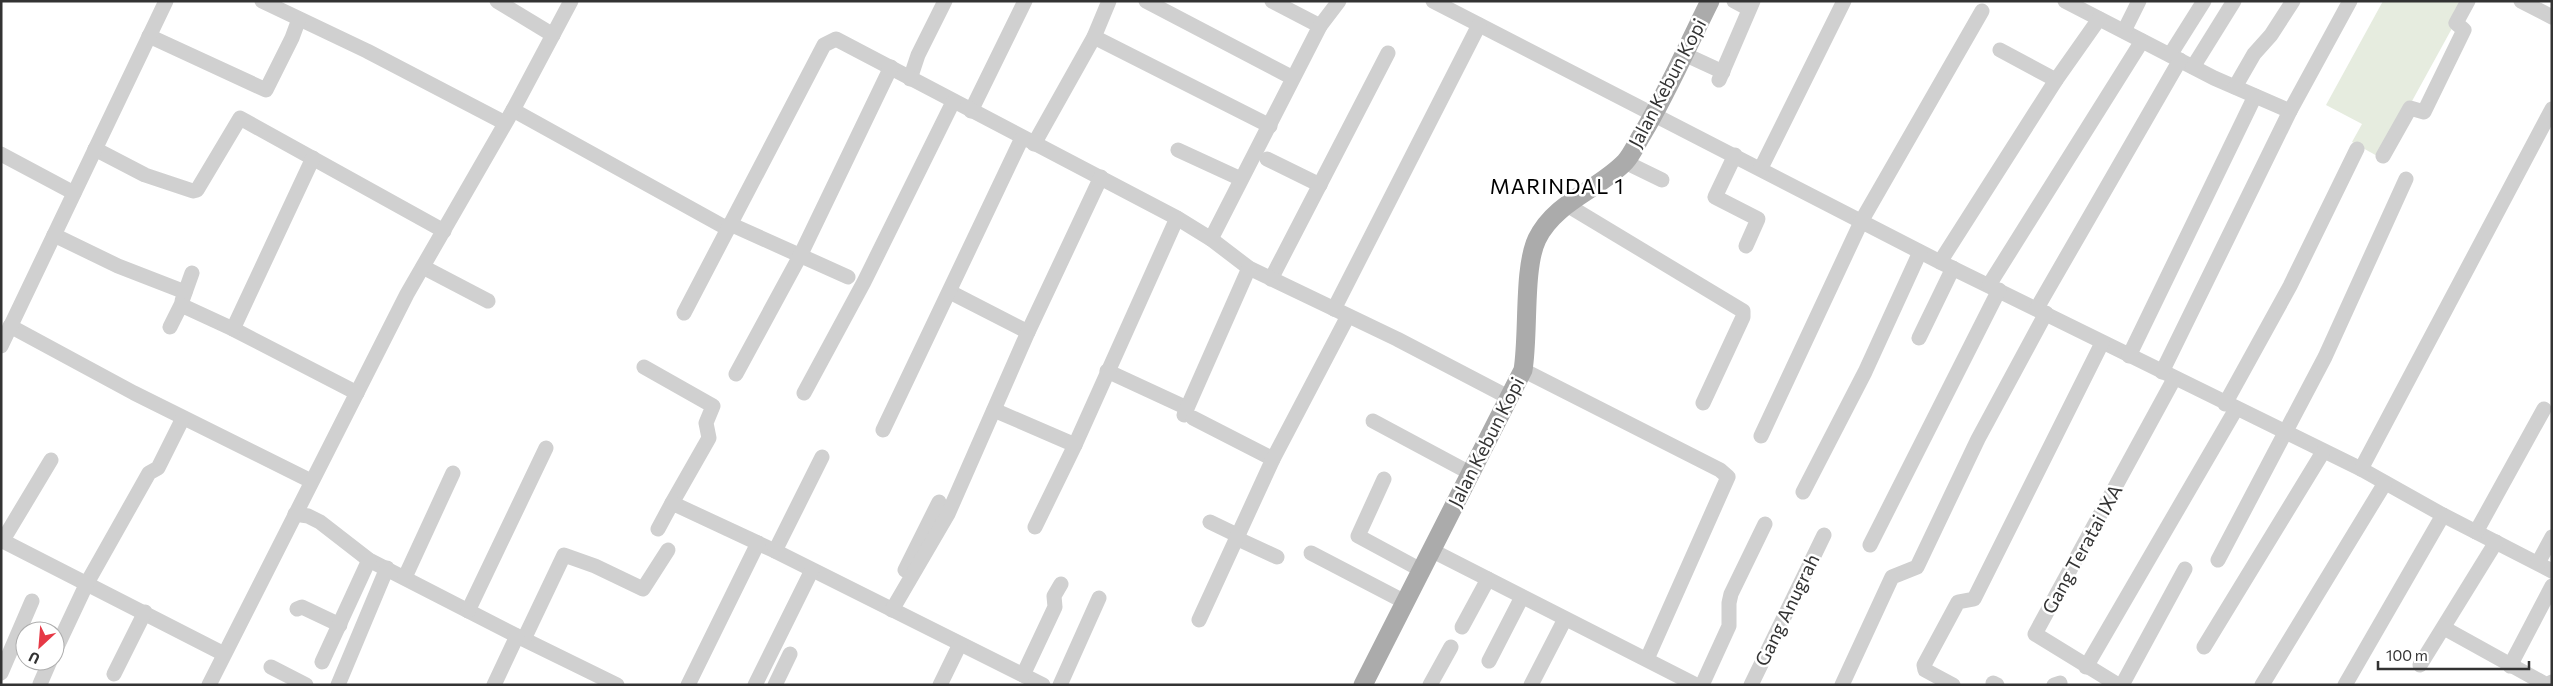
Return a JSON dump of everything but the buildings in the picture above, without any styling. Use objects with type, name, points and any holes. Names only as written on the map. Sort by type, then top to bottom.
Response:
[{"type":"main road","name":"Jalan Kebun Kopi","points":[[1363,685],[1523,370],[1526,350],[1530,261],[1537,239],[1552,218],[1625,162],[1654,114],[1710,1]]},
{"type":"street","points":[[2,344],[166,1]]},
{"type":"street","points":[[262,1],[291,11],[367,51],[509,117],[729,227],[848,277]]},
{"type":"street","points":[[497,1],[553,35]]},
{"type":"street","points":[[208,685],[311,480],[423,267],[509,117],[571,1]]},
{"type":"street","points":[[910,79],[918,55],[945,1]]},
{"type":"street","points":[[970,111],[1025,1]]},
{"type":"street","points":[[883,430],[950,292],[1028,141],[1094,37],[1109,1]]},
{"type":"street","points":[[1146,1],[1293,78]]},
{"type":"street","points":[[1272,1],[1320,26]]},
{"type":"street","points":[[1212,239],[1320,26],[1339,1]]},
{"type":"street","points":[[1433,1],[1862,220],[1920,252],[1994,287],[2231,407],[2361,469],[2443,515],[2552,571]]},
{"type":"street","points":[[1684,54],[1721,76],[1751,5],[1734,1]]},
{"type":"street","points":[[1761,168],[1844,1]]},
{"type":"street","points":[[2065,1],[2181,61],[2290,111]]},
{"type":"street","points":[[2124,31],[2139,1]]},
{"type":"street","points":[[1842,685],[1892,577],[1917,567],[2041,311],[2181,61],[2204,1]]},
{"type":"street","points":[[2181,61],[2234,1]]},
{"type":"street","points":[[2235,87],[2254,54],[2271,35],[2292,1]]},
{"type":"street","points":[[2168,375],[2290,111],[2350,1]]},
{"type":"street","points":[[2384,156],[2410,108],[2423,112],[2464,30],[2456,23],[2468,1]]},
{"type":"street","points":[[2521,1],[2552,17]]},
{"type":"street","points":[[149,36],[266,90],[292,38],[291,11]]},
{"type":"street","points":[[1761,436],[1862,220],[1982,11]]},
{"type":"street","points":[[1919,338],[1947,265],[2056,80],[2099,19]]},
{"type":"street","points":[[1334,309],[1479,25]]},
{"type":"street","points":[[1094,37],[1270,126]]},
{"type":"street","points":[[684,313],[824,45],[836,39],[846,42],[953,102],[1178,218],[1212,239],[1249,268],[1508,397]]},
{"type":"street","points":[[1870,545],[1994,287],[2142,41]]},
{"type":"street","points":[[2000,50],[2056,80]]},
{"type":"street","points":[[1271,279],[1388,53]]},
{"type":"street","points":[[736,374],[800,256],[891,68]]},
{"type":"street","points":[[2128,356],[2255,96]]},
{"type":"street","points":[[804,393],[864,282],[953,102]]},
{"type":"street","points":[[2361,469],[2552,108]]},
{"type":"street","points":[[95,149],[145,175],[193,191],[201,186],[240,118],[444,231]]},
{"type":"street","points":[[2086,667],[2231,407],[2357,149]]},
{"type":"street","points":[[1178,150],[1241,179]]},
{"type":"street","points":[[1,154],[74,193]]},
{"type":"street","points":[[1734,155],[1715,197],[1758,219],[1746,246]]},
{"type":"street","points":[[233,329],[314,158]]},
{"type":"street","points":[[1267,160],[1320,185]]},
{"type":"street","points":[[1625,162],[1662,180]]},
{"type":"street","points":[[889,608],[948,514],[1028,332],[1101,177]]},
{"type":"street","points":[[2218,560],[2326,357],[2406,180]]},
{"type":"street","points":[[1567,205],[1744,313],[1703,403]]},
{"type":"street","points":[[1035,527],[1075,445],[1178,218]]},
{"type":"street","points":[[54,235],[183,299],[233,329],[357,393]]},
{"type":"street","points":[[1804,492],[1864,372],[1920,252]]},
{"type":"street","points":[[423,267],[488,301]]},
{"type":"street","points":[[1188,413],[1249,268]]},
{"type":"street","points":[[170,327],[192,273]]},
{"type":"street","points":[[950,292],[1028,332]]},
{"type":"street","points":[[1199,620],[1273,459],[1348,316]]},
{"type":"street","points":[[10,326],[183,418],[311,480]]},
{"type":"street","points":[[1953,685],[1925,670],[1924,665],[1958,602],[1974,599],[2102,343]]},
{"type":"street","points":[[644,367],[712,403],[713,406],[706,423],[709,438],[658,529]]},
{"type":"street","points":[[1523,370],[1720,470],[1728,477],[1647,659]]},
{"type":"street","points":[[1107,371],[1273,459]]},
{"type":"street","name":"Gang Teratai IXA","points":[[2118,685],[2035,634],[2168,375]]},
{"type":"street","points":[[994,410],[1075,445]]},
{"type":"street","points":[[2476,532],[2544,410]]},
{"type":"street","points":[[65,630],[87,583],[149,473],[158,468],[183,418]]},
{"type":"street","points":[[1373,420],[1470,473]]},
{"type":"street","points":[[468,611],[546,448]]},
{"type":"street","points":[[2204,647],[2323,452]]},
{"type":"street","points":[[774,551],[822,456]]},
{"type":"street","points":[[51,460],[2,540],[224,654]]},
{"type":"street","points":[[405,577],[453,473]]},
{"type":"street","points":[[1384,478],[1358,536],[1421,570]]},
{"type":"street","points":[[2262,685],[2384,483]]},
{"type":"street","points":[[889,608],[939,502]]},
{"type":"street","points":[[672,503],[889,608],[1023,679],[1043,685]]},
{"type":"street","points":[[295,514],[308,516],[320,522],[369,560],[520,638],[617,685]]},
{"type":"street","points":[[2345,685],[2443,515]]},
{"type":"street","points":[[1210,522],[1277,557]]},
{"type":"street","points":[[1702,685],[1730,626],[1729,603],[1731,594],[1765,524]]},
{"type":"street","name":"Gang Anugrah","points":[[1751,685],[1824,535]]},
{"type":"street","points":[[2538,563],[2552,537]]},
{"type":"street","points":[[2420,665],[2496,542]]},
{"type":"street","points":[[688,685],[758,543]]},
{"type":"street","points":[[494,685],[564,555],[595,566],[643,589],[668,550]]},
{"type":"street","points":[[1431,550],[1647,659],[1676,680],[1696,685]]},
{"type":"street","points":[[1312,553],[1405,602]]},
{"type":"street","points":[[322,662],[369,560]]},
{"type":"street","points":[[338,685],[387,568]]},
{"type":"street","points":[[2122,685],[2185,569]]},
{"type":"street","points":[[755,685],[812,570]]},
{"type":"street","points":[[1462,627],[1488,579]]},
{"type":"street","points":[[1023,679],[1055,607],[1054,596],[1061,584]]},
{"type":"street","points":[[2510,666],[2552,586]]},
{"type":"street","points":[[1489,661],[1522,597]]},
{"type":"street","points":[[1060,685],[1100,598]]},
{"type":"street","points":[[1,672],[32,602]]},
{"type":"street","points":[[297,609],[302,607],[340,625]]},
{"type":"street","points":[[114,674],[145,612]]},
{"type":"street","points":[[1531,685],[1565,619]]},
{"type":"street","points":[[2444,628],[2547,685],[2552,682]]},
{"type":"street","points":[[940,685],[960,644]]},
{"type":"street","points":[[1430,685],[1451,647]]},
{"type":"street","points":[[775,685],[790,654]]},
{"type":"street","points":[[271,667],[306,685]]},
{"type":"street","points":[[40,684],[46,671]]},
{"type":"shaded area","points":[[2383,1],[2467,1],[2384,152],[2379,157],[2352,142],[2362,124],[2326,105]]},
{"type":"district","name":"MARINDAL 1","points":[[1557,187]]}]
